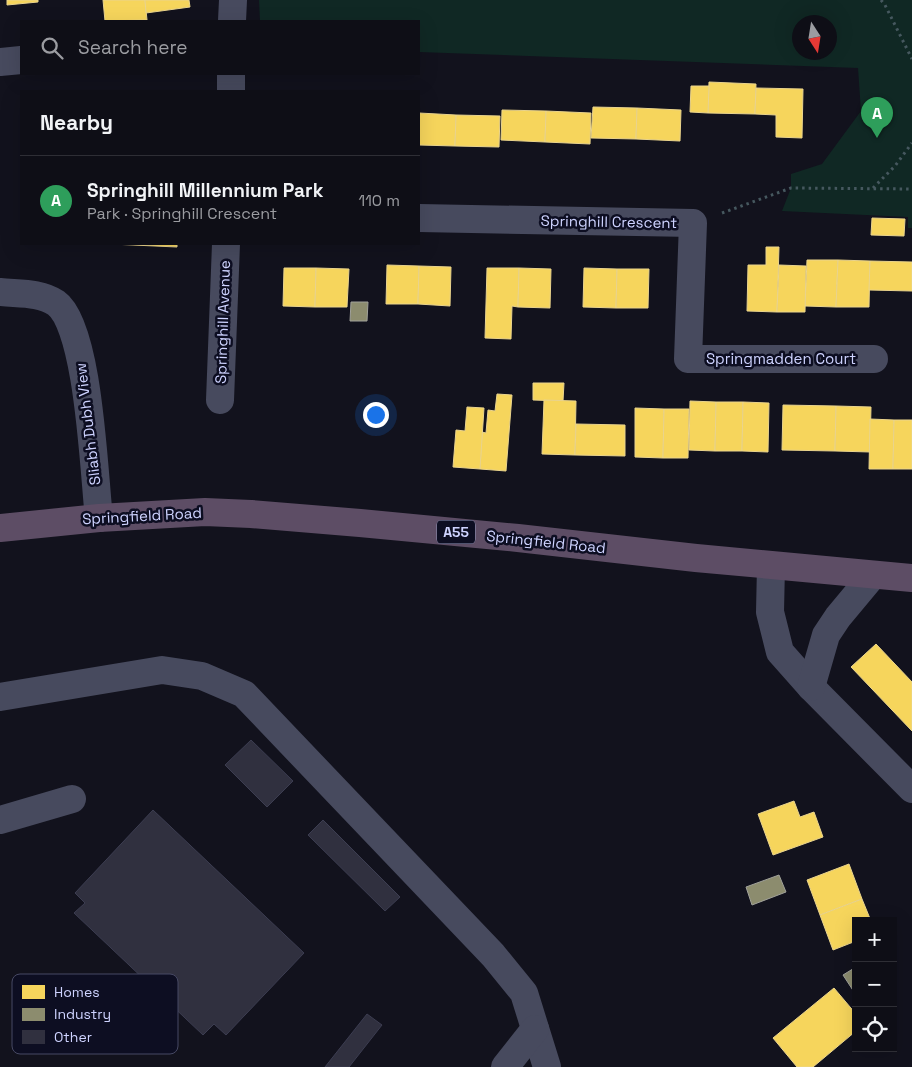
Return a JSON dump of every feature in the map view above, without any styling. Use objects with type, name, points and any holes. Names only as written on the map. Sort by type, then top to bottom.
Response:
[{"type":"highway","name":"Springfield Road","points":[[0,528],[99,518],[205,512],[251,514],[508,537],[771,566],[912,578]]},
{"type":"street","points":[[232,20],[233,0]]},
{"type":"street","points":[[0,62],[20,60]]},
{"type":"street","points":[[231,75],[231,90]]},
{"type":"street","name":"Springhill Crescent","points":[[420,218],[693,223],[688,359]]},
{"type":"street","name":"Springhill Avenue","points":[[220,400],[226,245]]},
{"type":"street","name":"Sliabh Dubh View","points":[[0,292],[41,295],[57,304],[69,319],[77,345],[88,400],[99,518]]},
{"type":"street","name":"Springmadden Court","points":[[688,359],[874,359]]},
{"type":"street","points":[[771,566],[770,612],[780,652],[811,687],[912,789]]},
{"type":"street","points":[[811,687],[826,635],[838,617],[873,575]]},
{"type":"street","points":[[0,698],[162,670],[202,676],[244,694],[493,955],[524,993],[547,1067]]},
{"type":"street","points":[[0,820],[72,799]]},
{"type":"street","points":[[505,1067],[535,1029]]},
{"type":"path","points":[[881,0],[886,6],[912,59]]},
{"type":"path","points":[[873,189],[895,166],[912,143]]},
{"type":"path","points":[[693,223],[791,188],[912,189]]},
{"type":"green space","points":[[259,0],[912,0],[912,228],[908,228],[908,217],[782,211],[791,188],[791,174],[822,164],[861,111],[858,68],[420,52],[420,20],[260,20]]},
{"type":"building: Homes","points":[[7,0],[38,0],[38,2],[7,5]]},
{"type":"building: Homes","points":[[103,0],[145,0],[147,20],[105,20]]},
{"type":"building: Homes","points":[[145,0],[189,0],[190,7],[146,13]]},
{"type":"building: Homes","points":[[709,82],[756,84],[755,114],[708,113]]},
{"type":"building: Homes","points":[[691,86],[709,86],[708,113],[690,112]]},
{"type":"building: Homes","points":[[756,88],[803,89],[802,138],[776,137],[776,115],[755,114]]},
{"type":"building: Homes","points":[[593,107],[637,108],[636,139],[591,138]]},
{"type":"building: Homes","points":[[637,108],[681,110],[680,141],[636,139]]},
{"type":"building: Homes","points":[[502,110],[546,111],[545,142],[501,140]]},
{"type":"building: Homes","points":[[546,111],[591,113],[590,144],[545,142]]},
{"type":"building: Homes","points":[[420,113],[456,115],[455,146],[420,145]]},
{"type":"building: Homes","points":[[456,115],[500,116],[499,147],[455,146]]},
{"type":"building: Homes","points":[[872,218],[905,219],[904,236],[871,235]]},
{"type":"building: Homes","points":[[133,245],[177,245],[177,247]]},
{"type":"building: Homes","points":[[766,247],[779,247],[777,312],[747,311],[748,265],[766,265]]},
{"type":"building: Homes","points":[[807,260],[838,260],[836,307],[805,306]]},
{"type":"building: Homes","points":[[838,260],[870,261],[869,307],[836,307]]},
{"type":"building: Homes","points":[[870,261],[912,262],[912,291],[869,290]]},
{"type":"building: Homes","points":[[387,265],[419,266],[418,304],[386,304]]},
{"type":"building: Homes","points":[[779,265],[806,266],[805,312],[777,312]]},
{"type":"building: Homes","points":[[419,266],[451,267],[450,306],[418,304]]},
{"type":"building: Homes","points":[[284,268],[316,268],[315,307],[283,306]]},
{"type":"building: Homes","points":[[316,268],[349,269],[347,307],[315,307]]},
{"type":"building: Homes","points":[[487,268],[519,268],[518,307],[512,306],[511,339],[485,338]]},
{"type":"building: Homes","points":[[519,268],[551,269],[550,308],[518,307]]},
{"type":"building: Homes","points":[[584,268],[617,269],[616,308],[583,307]]},
{"type":"building: Homes","points":[[617,269],[649,269],[648,308],[616,308]]},
{"type":"building: Homes","points":[[533,383],[564,383],[563,401],[533,400]]},
{"type":"building: Homes","points":[[497,394],[512,395],[506,471],[480,469],[482,432],[486,433],[488,410],[495,411]]},
{"type":"building: Homes","points":[[544,400],[576,401],[575,455],[542,454]]},
{"type":"building: Homes","points":[[690,401],[716,402],[715,451],[689,450]]},
{"type":"building: Homes","points":[[716,402],[743,402],[742,451],[715,451]]},
{"type":"building: Homes","points":[[743,402],[769,403],[768,452],[742,451]]},
{"type":"building: Homes","points":[[783,405],[836,406],[835,451],[782,450]]},
{"type":"building: Homes","points":[[836,406],[871,407],[870,452],[835,451]]},
{"type":"building: Homes","points":[[467,407],[484,408],[480,469],[453,467],[456,430],[465,431]]},
{"type":"building: Homes","points":[[635,408],[664,409],[663,458],[635,457]]},
{"type":"building: Homes","points":[[664,409],[689,409],[688,458],[663,458]]},
{"type":"building: Homes","points":[[870,419],[894,420],[893,469],[869,469]]},
{"type":"building: Homes","points":[[894,420],[912,420],[912,469],[893,469]]},
{"type":"building: Homes","points":[[576,424],[625,425],[625,456],[575,455]]},
{"type":"building: Homes","points":[[876,644],[912,682],[912,731],[851,667]]},
{"type":"building: Homes","points":[[794,801],[800,817],[814,812],[823,837],[773,855],[758,814]]},
{"type":"building: Homes","points":[[849,864],[862,899],[820,915],[807,880]]},
{"type":"building: Homes","points":[[862,899],[869,917],[852,917],[852,943],[833,950],[820,915]]},
{"type":"building: Homes","points":[[834,988],[852,1009],[852,1034],[813,1067],[797,1067],[773,1038]]},
{"type":"building: Industry","points":[[351,302],[368,302],[367,321],[350,321]]},
{"type":"building: Industry","points":[[779,875],[786,892],[752,905],[746,887]]},
{"type":"building: Industry","points":[[852,969],[852,989],[843,975]]},
{"type":"building: Other","points":[[251,740],[293,781],[267,807],[225,765]]},
{"type":"building: Other","points":[[153,810],[304,953],[226,1035],[214,1024],[203,1035],[178,1011],[178,974],[138,974],[74,913],[85,903],[75,893]]},
{"type":"building: Other","points":[[323,820],[400,897],[385,911],[308,835]]},
{"type":"building: Other","points":[[367,1014],[382,1025],[349,1067],[325,1067]]},
{"type":"place","name":"Springhill Millennium Park","points":[[877,138]]}]
